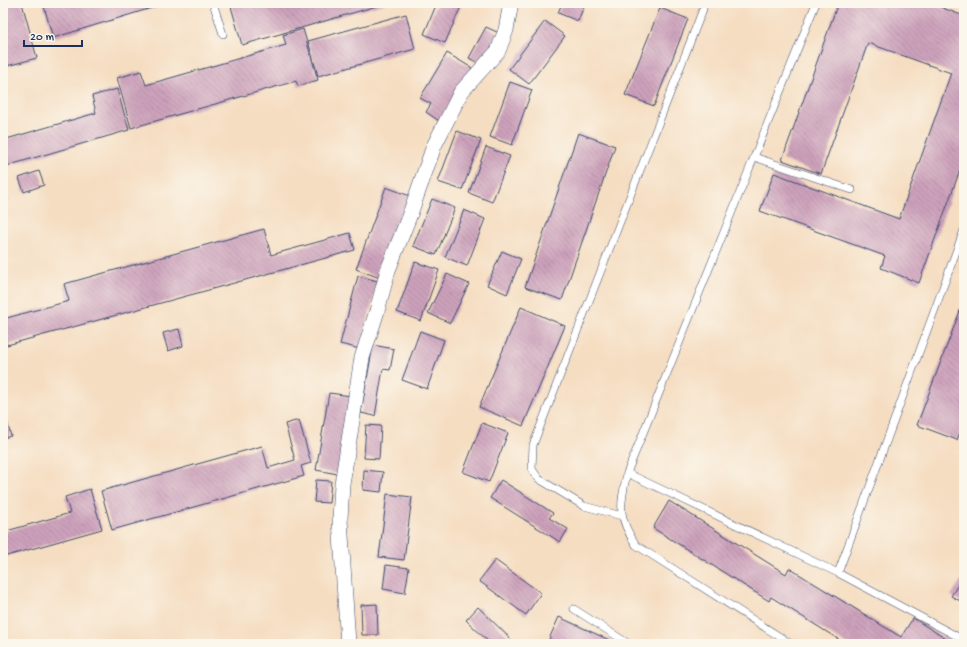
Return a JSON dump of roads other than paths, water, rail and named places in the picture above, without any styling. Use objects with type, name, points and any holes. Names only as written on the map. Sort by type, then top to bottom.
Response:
[{"type":"street","points":[[348,644],[340,519],[342,484],[362,358],[388,270],[434,146],[461,92],[498,50],[506,30],[511,3]]},
{"type":"lane","points":[[213,3],[222,34]]},
{"type":"lane","points":[[791,644],[780,641],[636,545],[626,530],[622,516],[621,501],[627,473],[816,3]]},
{"type":"lane","points":[[622,516],[584,506],[539,479],[532,469],[532,446],[703,9]]},
{"type":"lane","points":[[754,157],[852,190]]},
{"type":"lane","points":[[838,572],[964,230]]},
{"type":"lane","points":[[627,473],[838,572],[964,640]]},
{"type":"lane","points":[[574,609],[629,644]]}]
